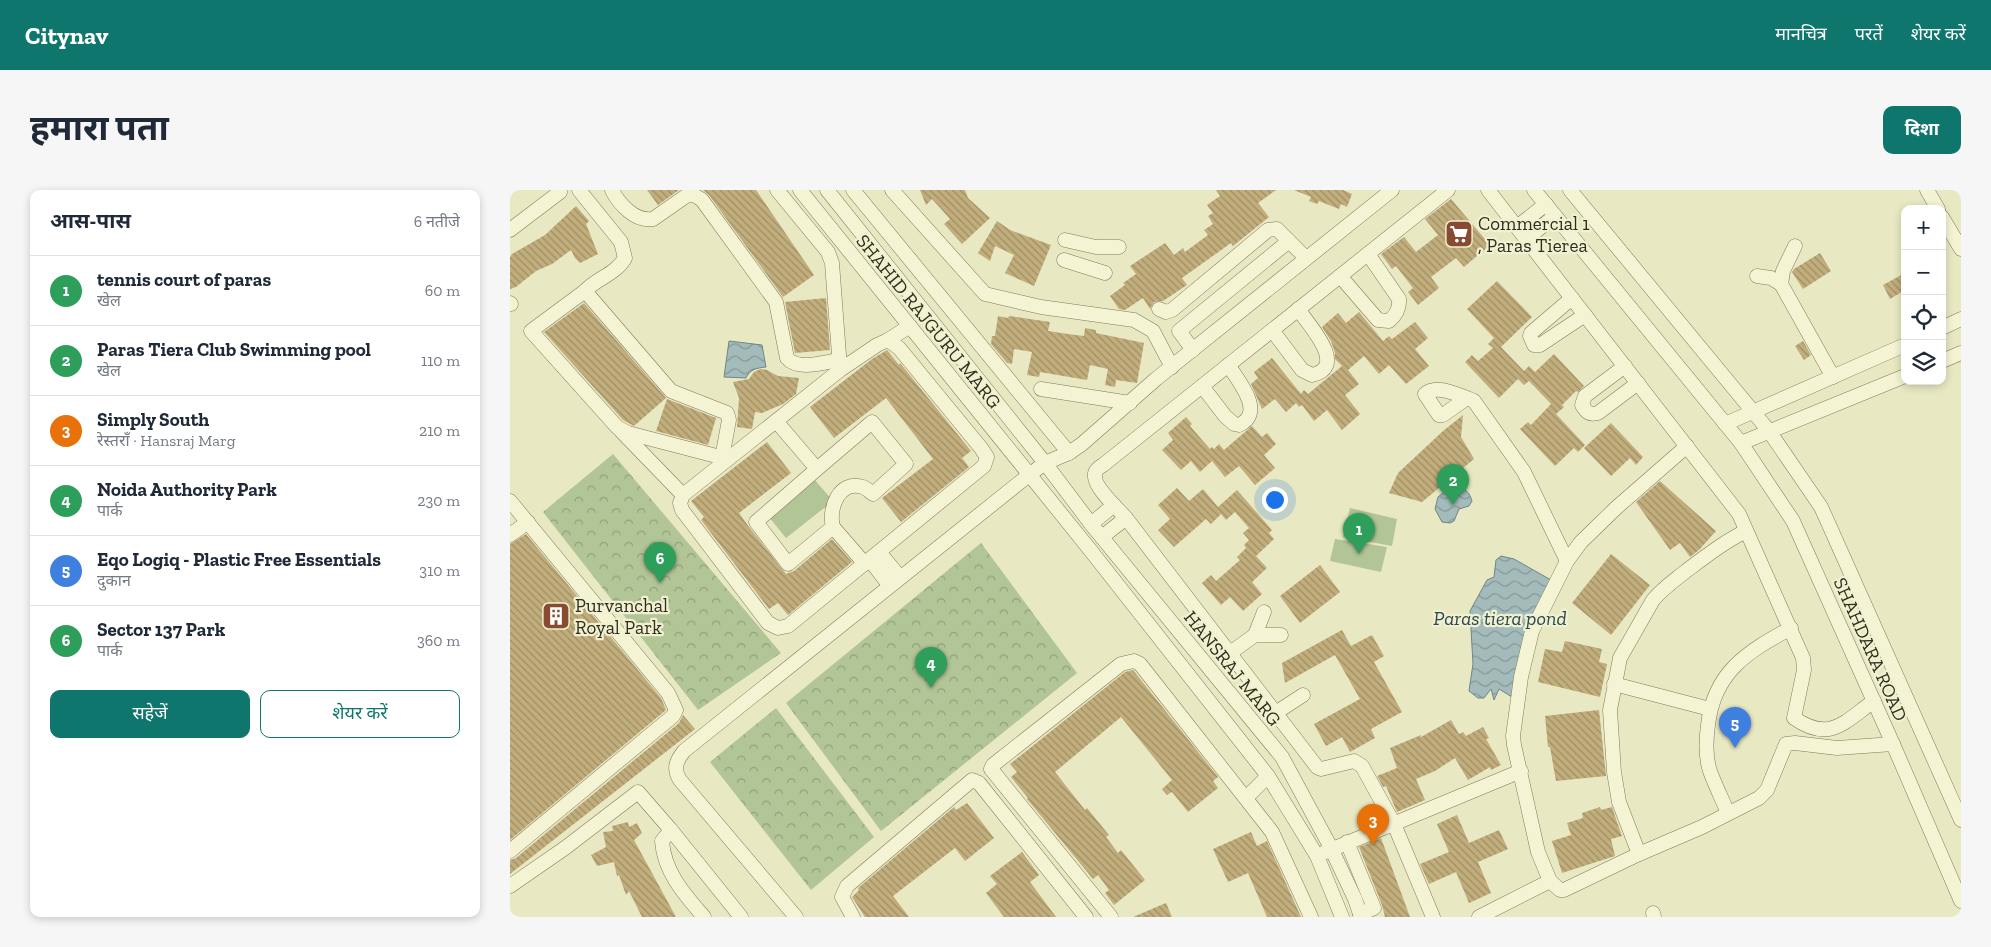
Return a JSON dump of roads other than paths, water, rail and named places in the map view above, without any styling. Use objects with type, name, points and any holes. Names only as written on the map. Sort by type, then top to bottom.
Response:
[{"type":"street","points":[[580,190],[621,242],[625,258],[620,267],[592,284],[531,331],[617,427],[683,495]]},
{"type":"street","points":[[612,190],[618,202],[624,208],[648,220],[653,219],[686,196],[696,196],[702,200],[776,302],[787,358],[791,363],[799,365],[840,365]]},
{"type":"street","points":[[777,190],[828,252],[832,263],[840,365]]},
{"type":"street","name":"SHAHID RAJGURU MARG","points":[[800,190],[1029,475]]},
{"type":"street","name":"SHAHID RAJGURU MARG","points":[[827,190],[1045,463]]},
{"type":"street","points":[[853,190],[1069,453]]},
{"type":"street","points":[[892,190],[985,294],[1041,307],[1134,320],[1153,331],[1172,367]]},
{"type":"street","points":[[796,917],[680,780],[676,774],[675,767],[678,758],[684,751],[1029,475],[1045,463],[1069,453],[1082,444],[1172,367],[1306,258],[1321,248],[1373,197],[1392,190]]},
{"type":"street","points":[[1433,917],[1394,824],[1362,766],[1354,761],[1349,761],[1319,768],[1126,518],[1096,482],[1096,471],[1448,190]]},
{"type":"street","points":[[1488,190],[1687,446],[1739,514],[1791,628],[1804,664],[1794,718],[1786,744],[1767,790],[1763,794],[1702,827],[1639,854],[1564,890],[1560,890],[1550,881],[1535,842],[1513,736],[1522,677],[1532,631],[1566,562],[1581,542],[1616,508],[1687,446]]},
{"type":"street","name":"SHAHDARA ROAD","points":[[1534,190],[1741,443],[1793,521],[1961,901]]},
{"type":"street","name":"SHAHDARA ROAD","points":[[1570,190],[1770,431],[1821,507],[1961,820]]},
{"type":"street","points":[[1927,190],[1936,205]]},
{"type":"street","points":[[510,212],[515,227],[560,192]]},
{"type":"street","points":[[1517,227],[1546,204]]},
{"type":"street","points":[[1526,239],[1555,216]]},
{"type":"street","points":[[1946,224],[1961,249]]},
{"type":"street","points":[[1159,309],[1166,312],[1172,310],[1268,230],[1277,229],[1306,258]]},
{"type":"street","points":[[1065,240],[1096,247],[1119,247]]},
{"type":"street","points":[[1193,350],[1179,331],[1290,241]]},
{"type":"street","points":[[1781,284],[1783,271],[1795,246]]},
{"type":"street","points":[[1340,276],[1378,320],[1389,321],[1398,311],[1399,299],[1368,254]]},
{"type":"street","points":[[1064,260],[1105,273]]},
{"type":"street","points":[[1757,276],[1771,278],[1781,284],[1833,377]]},
{"type":"street","points":[[585,291],[671,392],[727,413],[729,420],[725,459]]},
{"type":"street","points":[[1572,298],[1531,333],[1530,336],[1534,345],[1540,345],[1585,315]]},
{"type":"street","points":[[1272,330],[1302,370],[1312,375],[1322,370],[1327,362],[1326,350],[1298,309]]},
{"type":"street","points":[[1946,326],[1961,320]]},
{"type":"street","points":[[888,340],[898,348],[987,457],[984,466],[788,626],[778,628],[768,623],[682,510],[680,503],[683,495],[725,459],[776,420],[840,365],[888,340],[910,326]]},
{"type":"street","points":[[1725,424],[1901,347]]},
{"type":"street","points":[[1946,359],[1961,353]]},
{"type":"street","points":[[1202,386],[1230,421],[1239,425],[1244,422],[1251,411],[1250,405],[1243,389],[1228,365]]},
{"type":"street","points":[[1625,366],[1585,396],[1582,405],[1587,413],[1598,412],[1638,383]]},
{"type":"street","points":[[1741,443],[1901,378]]},
{"type":"street","points":[[1041,389],[1130,403]]},
{"type":"street","points":[[1467,398],[1474,401],[1524,472],[1566,562]]},
{"type":"street","points":[[776,420],[817,469]]},
{"type":"street","points":[[832,527],[788,564],[756,522],[872,422],[906,464],[873,494],[862,487],[850,486],[841,491],[831,508],[830,519],[832,527],[871,558],[895,581]]},
{"type":"street","points":[[617,427],[628,433],[725,459]]},
{"type":"street","name":"HANSRAJ MARG","points":[[1045,463],[1102,538],[1282,757],[1330,848],[1355,899],[1360,915]]},
{"type":"street","name":"HANSRAJ MARG","points":[[1029,475],[1268,776],[1316,856],[1342,917]]},
{"type":"street","points":[[510,501],[668,694],[676,710],[673,716],[510,851]]},
{"type":"street","points":[[1091,524],[1114,505]]},
{"type":"street","points":[[1102,538],[1126,518]]},
{"type":"street","points":[[510,535],[528,522]]},
{"type":"street","points":[[1639,854],[1619,802],[1614,772],[1609,723],[1616,671],[1624,649],[1660,591],[1702,558],[1728,540],[1746,531]]},
{"type":"street","points":[[1256,635],[1264,612]]},
{"type":"street","points":[[1728,813],[1707,759],[1706,740],[1710,709],[1719,685],[1729,670],[1741,659],[1791,628]]},
{"type":"street","points":[[1230,652],[1256,635],[1281,634]]},
{"type":"street","points":[[1111,917],[991,769],[993,765],[1121,664],[1134,661],[1140,664],[1275,837],[1311,917]]},
{"type":"street","points":[[1614,684],[1710,709]]},
{"type":"street","points":[[1277,712],[1303,695]]},
{"type":"street","points":[[1794,718],[1801,724],[1818,730],[1829,731],[1841,725],[1874,701]]},
{"type":"street","points":[[1786,744],[1795,743],[1837,748],[1893,744]]},
{"type":"street","points":[[1316,856],[1330,848],[1521,772]]},
{"type":"street","points":[[1246,798],[1268,776]]},
{"type":"street","points":[[853,917],[842,897],[847,886],[972,780],[979,783],[1086,917]]},
{"type":"street","points":[[510,886],[565,848],[636,793],[640,793],[741,917]]},
{"type":"street","points":[[671,830],[662,841],[670,870],[680,889],[704,917]]},
{"type":"street","points":[[1347,842],[1376,912],[1360,915]]},
{"type":"street","points":[[1479,917],[1550,881]]},
{"type":"water","points":[[729,341],[762,345],[766,367],[754,370],[746,378],[724,377]]},
{"type":"water","points":[[1451,486],[1465,489],[1472,501],[1469,506],[1459,509],[1454,521],[1450,523],[1442,522],[1435,509],[1438,497]]},
{"type":"water","name":"Paras tiera pond","points":[[1501,556],[1514,559],[1551,580],[1536,608],[1530,625],[1512,697],[1499,689],[1494,700],[1491,689],[1484,698],[1478,698],[1469,691],[1473,664],[1470,611],[1487,580],[1494,577],[1496,560]]},
{"type":"place","name":"Commercial 1 , Paras Tierea","points":[[1459,234]]},
{"type":"place","name":"Paras Tiera Club Swimming pool","points":[[1453,505]]},
{"type":"place","name":"tennis court of paras","points":[[1359,554]]},
{"type":"place","name":"Sector 137 Park","points":[[660,583]]},
{"type":"place","name":"Purvanchal Royal Park","points":[[556,616]]},
{"type":"place","name":"Noida Authority Park","points":[[931,688]]},
{"type":"place","name":"Eqo Logiq - Plastic Free Essentials","points":[[1735,748]]},
{"type":"place","name":"Simply South","points":[[1373,845]]}]
